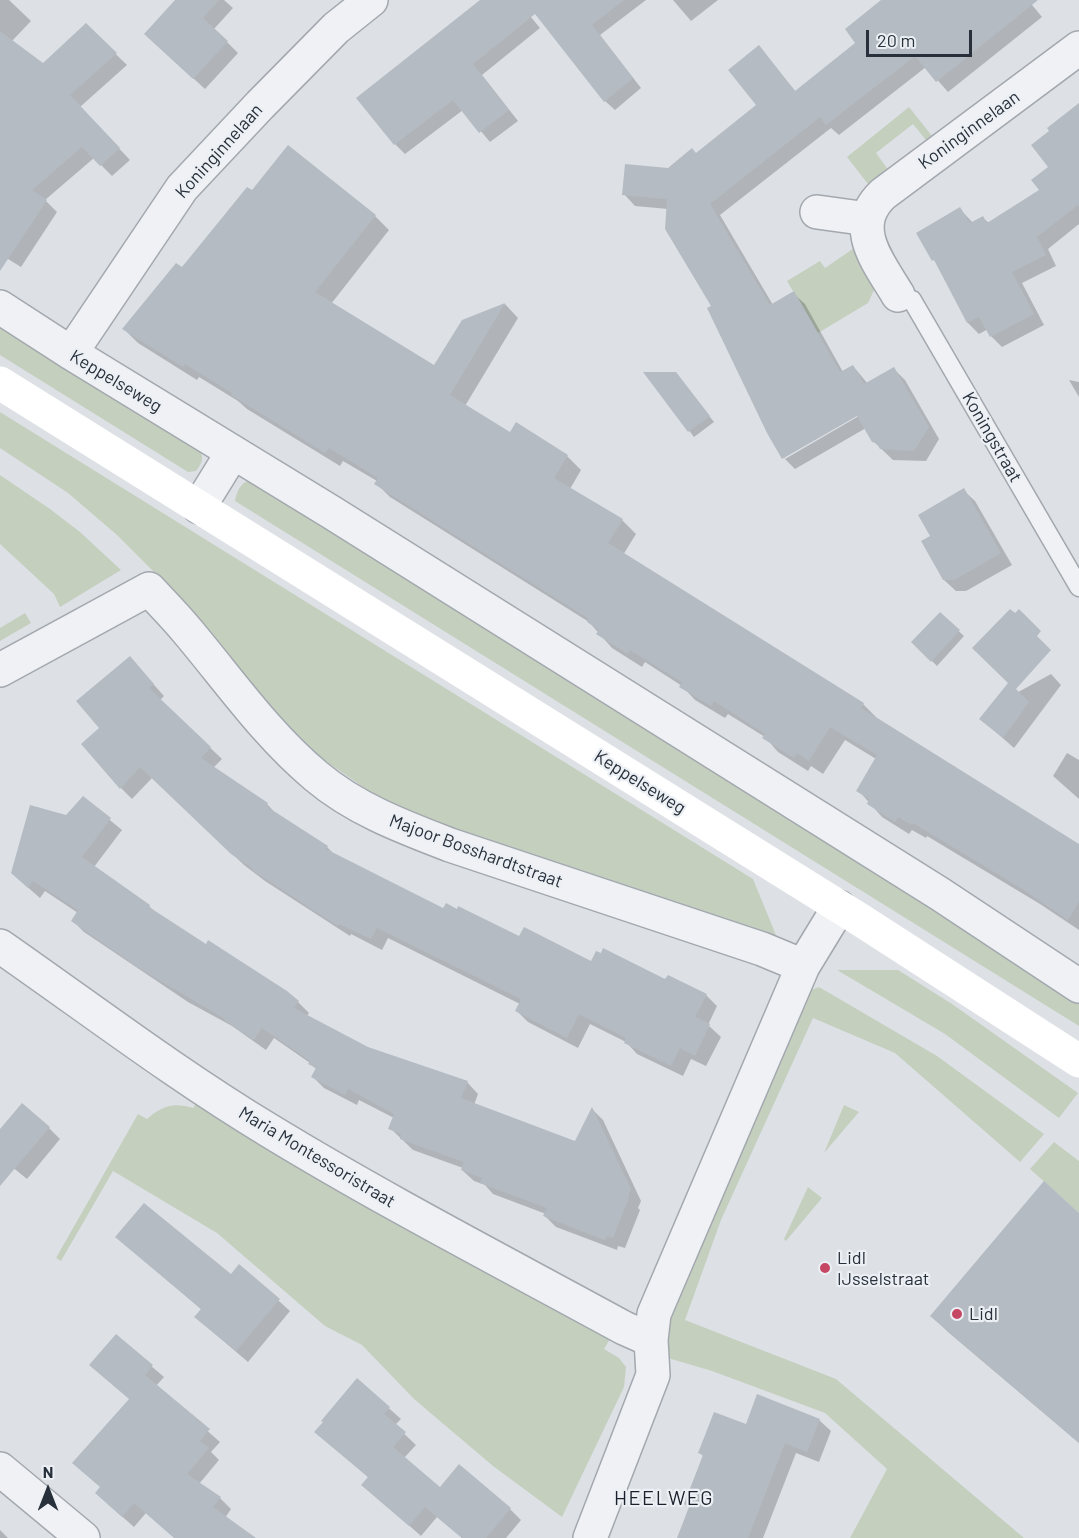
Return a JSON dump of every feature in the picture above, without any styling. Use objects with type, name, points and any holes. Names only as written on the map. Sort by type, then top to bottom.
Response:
[{"type":"main road","name":"Keppelseweg","points":[[0,383],[839,907],[1079,1061]]},
{"type":"street","name":"Koninginnelaan","points":[[71,353],[182,188],[336,28],[371,0]]},
{"type":"street","name":"Koninginnelaan","points":[[868,219],[873,203],[883,194],[1079,48]]},
{"type":"street","points":[[816,212],[868,219],[869,244],[898,296]]},
{"type":"street","name":"Keppelseweg","points":[[0,307],[930,887],[1079,986]]},
{"type":"street","points":[[199,507],[233,452]]},
{"type":"street","name":"Majoor Bosshardtstraat","points":[[0,670],[148,589],[187,631],[283,746],[317,778],[356,804],[399,825],[450,845],[762,949],[803,966]]},
{"type":"street","points":[[590,1538],[652,1375],[651,1340],[654,1314],[803,966],[839,907]]},
{"type":"street","name":"Maria Montessoristraat","points":[[0,946],[269,1131],[395,1203],[624,1328],[651,1340]]},
{"type":"street","points":[[0,1469],[83,1538]]},
{"type":"lane","name":"Koningstraat","points":[[898,296],[912,300],[1079,587]]},
{"type":"green space","points":[[909,107],[936,141],[930,145],[913,124],[876,153],[892,175],[878,186],[868,184],[847,157]]},
{"type":"green space","points":[[857,246],[875,288],[868,303],[818,333],[787,281],[820,261],[825,268]]},
{"type":"green space","points":[[0,325],[200,450],[202,461],[200,466],[196,471],[188,472],[0,355]]},
{"type":"green space","points":[[0,412],[753,879],[778,940],[468,836],[385,802],[324,760],[296,735],[170,588],[117,535],[68,493],[0,448]]},
{"type":"green space","points":[[0,475],[80,532],[121,570],[60,607],[54,594],[0,544]]},
{"type":"green space","points":[[249,480],[1079,998],[1079,1026],[235,501],[239,488]]},
{"type":"green space","points":[[25,613],[31,623],[0,641],[0,628]]},
{"type":"green space","points":[[837,970],[898,970],[952,1004],[1078,1093],[1059,1118],[945,1034]]},
{"type":"green space","points":[[819,987],[937,1056],[1044,1134],[1020,1162],[895,1053],[813,1018],[721,1220],[685,1320],[836,1379],[1024,1538],[850,1538],[887,1469],[825,1413],[712,1371],[668,1358],[667,1328],[811,990]]},
{"type":"green space","points":[[199,1100],[610,1339],[604,1349],[619,1358],[626,1367],[624,1387],[562,1517],[493,1466],[414,1399],[362,1345],[325,1326],[217,1233],[113,1171],[61,1261],[56,1258],[138,1114],[147,1119],[168,1106],[179,1105],[193,1108]]},
{"type":"green space","points":[[844,1105],[859,1112],[824,1153]]},
{"type":"green space","points":[[1054,1142],[1079,1161],[1079,1213],[1030,1169]]},
{"type":"green space","points":[[808,1187],[822,1198],[786,1241],[784,1239]]},
{"type":"building","points":[[175,0],[219,0],[203,18],[228,41],[193,79],[144,34]]},
{"type":"building","points":[[480,0],[624,0],[592,25],[633,78],[604,102],[535,14],[473,64],[509,110],[479,133],[453,100],[394,145],[356,98]]},
{"type":"building","points":[[881,0],[1038,0],[936,82],[915,56],[826,125],[820,117],[710,204],[770,305],[794,291],[840,372],[853,365],[864,384],[894,367],[929,427],[914,451],[880,449],[877,443],[872,442],[857,416],[782,459],[767,433],[707,308],[711,306],[665,229],[667,199],[622,195],[625,164],[668,168],[692,148],[696,153],[756,105],[728,70],[759,45],[795,91],[855,43],[845,29]]},
{"type":"building","points":[[86,23],[117,53],[70,95],[120,148],[100,166],[82,147],[32,190],[47,200],[0,271],[0,31],[43,63]]},
{"type":"building","points":[[1079,103],[1079,207],[1078,205],[1037,237],[1046,255],[1012,272],[1034,314],[990,337],[979,317],[967,323],[934,260],[932,261],[916,233],[960,207],[970,223],[983,216],[987,223],[1039,190],[1031,180],[1048,167],[1031,145],[1049,131],[1047,128]]},
{"type":"building","points":[[288,145],[376,215],[315,292],[434,365],[462,320],[505,303],[450,395],[510,432],[516,422],[568,455],[554,478],[623,519],[608,543],[864,703],[861,708],[1079,844],[1079,902],[1068,920],[1024,890],[913,823],[912,825],[898,817],[895,822],[867,804],[869,799],[856,791],[877,755],[830,727],[809,761],[797,753],[794,758],[762,738],[765,734],[714,701],[711,706],[679,687],[682,682],[630,650],[628,654],[596,634],[599,630],[587,622],[589,619],[374,484],[378,478],[329,448],[325,453],[185,364],[183,367],[122,329],[176,263],[182,267],[247,187],[252,190]]},
{"type":"building","points":[[643,372],[676,372],[710,416],[688,432]]},
{"type":"building","points":[[964,488],[1001,553],[954,580],[943,580],[921,541],[930,536],[918,515]]},
{"type":"building","points":[[1010,609],[1015,613],[1019,609],[1041,631],[1037,636],[1051,650],[1016,689],[1029,702],[1003,738],[979,719],[1008,683],[972,648]]},
{"type":"building","points":[[940,612],[960,630],[931,662],[911,642]]},
{"type":"building","points":[[130,656],[154,684],[149,688],[211,747],[201,758],[268,803],[266,806],[328,846],[326,849],[443,908],[446,903],[457,909],[458,906],[519,936],[524,927],[591,961],[596,951],[601,953],[603,948],[665,979],[668,975],[707,994],[695,1017],[710,1024],[695,1056],[680,1048],[671,1066],[624,1043],[626,1038],[579,1014],[567,1038],[515,1011],[521,999],[377,928],[371,939],[339,924],[338,926],[231,854],[140,767],[120,789],[81,744],[99,728],[76,701]]},
{"type":"building","points":[[83,796],[111,818],[82,857],[150,905],[149,907],[206,944],[208,940],[287,991],[299,1001],[294,1008],[368,1047],[468,1081],[461,1098],[575,1141],[592,1107],[631,1189],[613,1238],[607,1236],[605,1240],[543,1216],[547,1208],[480,1183],[482,1178],[461,1170],[464,1162],[400,1139],[401,1134],[388,1129],[394,1114],[348,1089],[345,1095],[311,1077],[316,1068],[308,1064],[310,1061],[262,1028],[254,1040],[225,1019],[142,970],[71,921],[78,910],[33,881],[28,888],[11,873],[30,805],[66,815]]},
{"type":"building","points":[[22,1103],[50,1127],[0,1186],[0,1129]]},
{"type":"building","points":[[1044,1181],[1079,1213],[1079,1443],[930,1316]]},
{"type":"building","points":[[144,1203],[231,1274],[239,1264],[280,1299],[236,1351],[194,1317],[201,1309],[115,1237]]},
{"type":"building","points":[[116,1334],[153,1365],[145,1375],[210,1429],[200,1441],[209,1448],[187,1474],[221,1497],[213,1507],[256,1538],[174,1538],[134,1503],[122,1517],[95,1493],[100,1487],[72,1463],[129,1399],[89,1365]]},
{"type":"building","points":[[357,1378],[390,1407],[384,1414],[406,1432],[393,1447],[440,1487],[459,1464],[511,1508],[486,1538],[462,1538],[425,1507],[409,1526],[361,1485],[368,1477],[314,1432]]},
{"type":"building","points":[[757,1394],[820,1419],[807,1452],[785,1443],[748,1538],[677,1538],[689,1507],[684,1504],[703,1455],[698,1453],[714,1412],[746,1424]]},
{"type":"place","name":"Lidl IJsselstraat","points":[[825,1268]]},
{"type":"place","name":"Lidl","points":[[957,1314]]},
{"type":"district","name":"HEELWEG","points":[[664,1498]]}]
